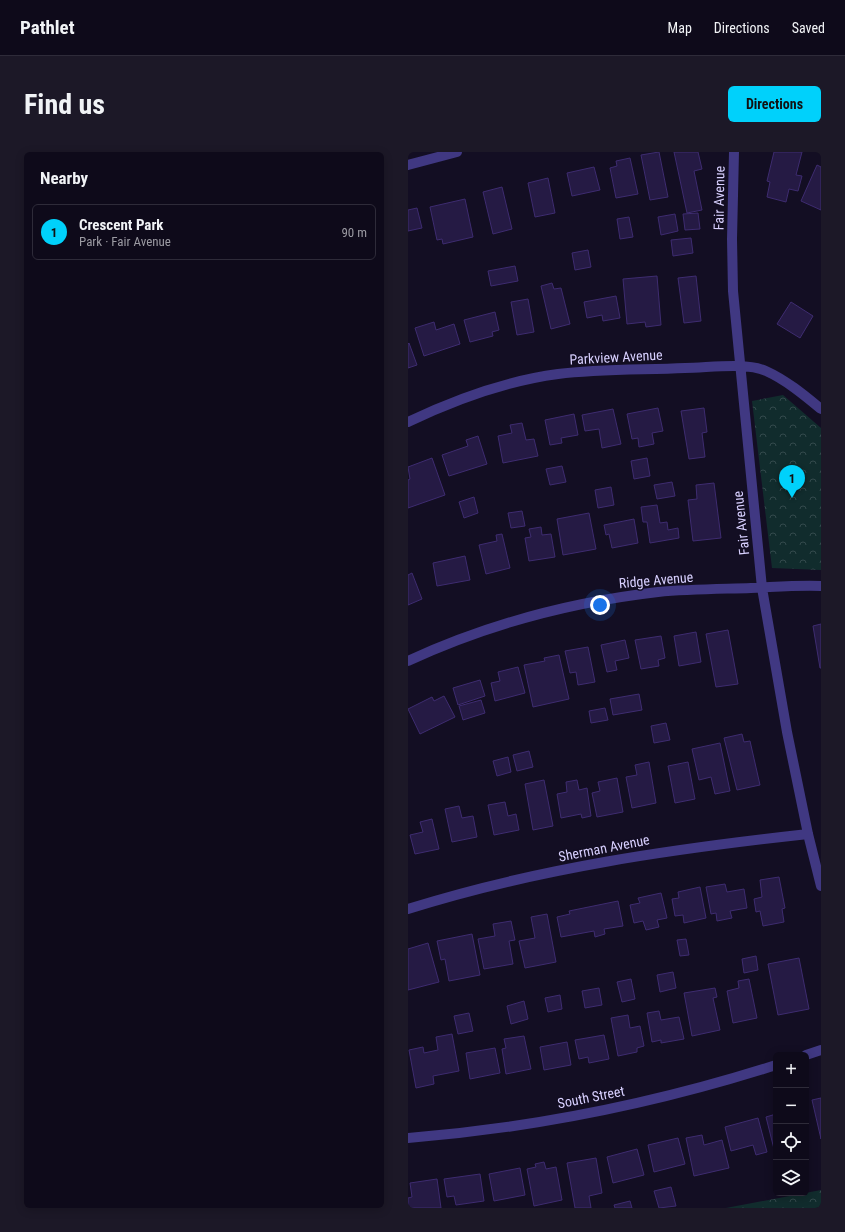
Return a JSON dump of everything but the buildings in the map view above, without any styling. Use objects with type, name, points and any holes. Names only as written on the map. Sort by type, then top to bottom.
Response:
[{"type":"street","points":[[418,162],[424,152]]},
{"type":"street","points":[[408,165],[457,152]]},
{"type":"street","name":"Fair Avenue","points":[[734,152],[733,276],[740,366],[762,588],[787,732],[808,834],[821,886]]},
{"type":"street","name":"Parkview Avenue","points":[[408,422],[437,408],[481,392],[519,381],[557,374],[596,371],[740,366],[765,371],[800,392],[821,409]]},
{"type":"street","name":"Ridge Avenue","points":[[408,661],[477,632],[514,620],[569,606],[659,592],[821,586]]},
{"type":"street","name":"Sherman Avenue","points":[[408,909],[507,882],[587,865],[711,845],[808,834]]},
{"type":"street","points":[[809,1054],[821,1050]]},
{"type":"street","name":"South Street","points":[[408,1138],[521,1125],[592,1112],[673,1094],[773,1066]]},
{"type":"green space","points":[[783,395],[821,428],[821,570],[772,568],[752,401]]},
{"type":"green space","points":[[821,1190],[821,1208],[726,1208],[789,1196],[809,1196],[809,1192]]},
{"type":"place","name":"Crescent Park","points":[[792,498]]}]
